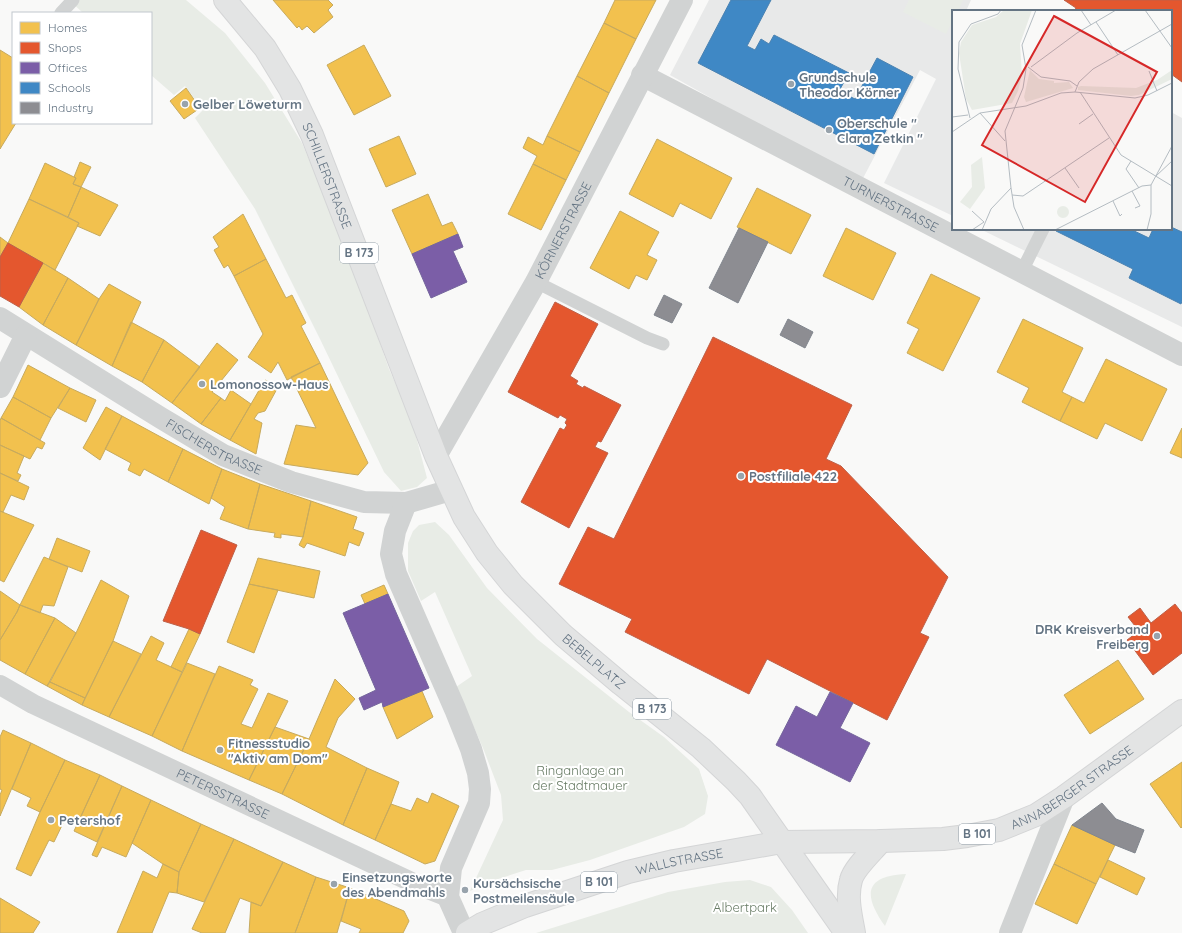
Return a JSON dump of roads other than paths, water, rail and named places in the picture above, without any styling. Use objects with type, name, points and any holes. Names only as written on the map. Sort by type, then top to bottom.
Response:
[{"type":"main road","name":"SCHILLERSTRASSE","points":[[224,0],[265,48],[290,89],[312,135],[436,456]]},
{"type":"main road","name":"BEBELPLATZ","points":[[436,456],[464,518],[487,553],[513,585],[563,635],[701,748],[736,781],[750,796],[782,842]]},
{"type":"main road","name":"ANNABERGER STRASSE","points":[[782,842],[943,839],[999,830],[1036,815],[1064,797],[1182,711]]},
{"type":"main road","points":[[854,933],[849,892],[851,879],[858,868],[881,841]]},
{"type":"main road","name":"WALLSTRASSE","points":[[465,933],[482,924],[526,906],[628,872],[674,860],[782,842]]},
{"type":"main road","name":"B 173","points":[[782,842],[846,933]]},
{"type":"street","name":"KÖRNERSTRASSE","points":[[436,456],[536,282],[682,0]]},
{"type":"street","name":"TURNERSTRASSE","points":[[642,75],[1182,355]]},
{"type":"street","name":"FISCHERSTRASSE","points":[[0,318],[223,455],[291,482],[364,502],[406,503],[451,490]]},
{"type":"street","points":[[0,387],[26,335]]},
{"type":"street","points":[[406,503],[395,531],[391,554],[396,574],[468,742],[478,773],[480,788],[479,804],[451,868],[448,897],[465,933]]},
{"type":"street","name":"PETERSSTRASSE","points":[[0,685],[33,704],[420,886],[448,897]]},
{"type":"street","points":[[1010,933],[1064,797]]},
{"type":"lane","points":[[62,12],[73,0]]},
{"type":"lane","points":[[1022,271],[1042,230]]},
{"type":"lane","points":[[536,282],[647,338],[663,344]]},
{"type":"place","name":"Grundschule Theodor Körner","points":[[791,84]]},
{"type":"place","name":"Gelber Löweturm","points":[[185,104]]},
{"type":"place","name":"Oberschule \" Clara Zetkin \"","points":[[829,130]]},
{"type":"place","name":"Lomonossow-Haus","points":[[202,384]]},
{"type":"place","name":"Postfiliale 422","points":[[741,476]]},
{"type":"place","name":"DRK Kreisverband Freiberg","points":[[1157,636]]},
{"type":"place","name":"Fitnessstudio \"Aktiv am Dom\"","points":[[220,750]]},
{"type":"place","name":"Petershof","points":[[51,820]]},
{"type":"place","name":"Einsetzungsworte des Abendmahls","points":[[334,884]]},
{"type":"place","name":"Kursächsische Postmeilensäule","points":[[465,890]]},
{"type":"park label","name":"Ringanlage an der Stadtmauer","points":[[580,778]]},
{"type":"park label","name":"Albertpark","points":[[745,907]]}]
